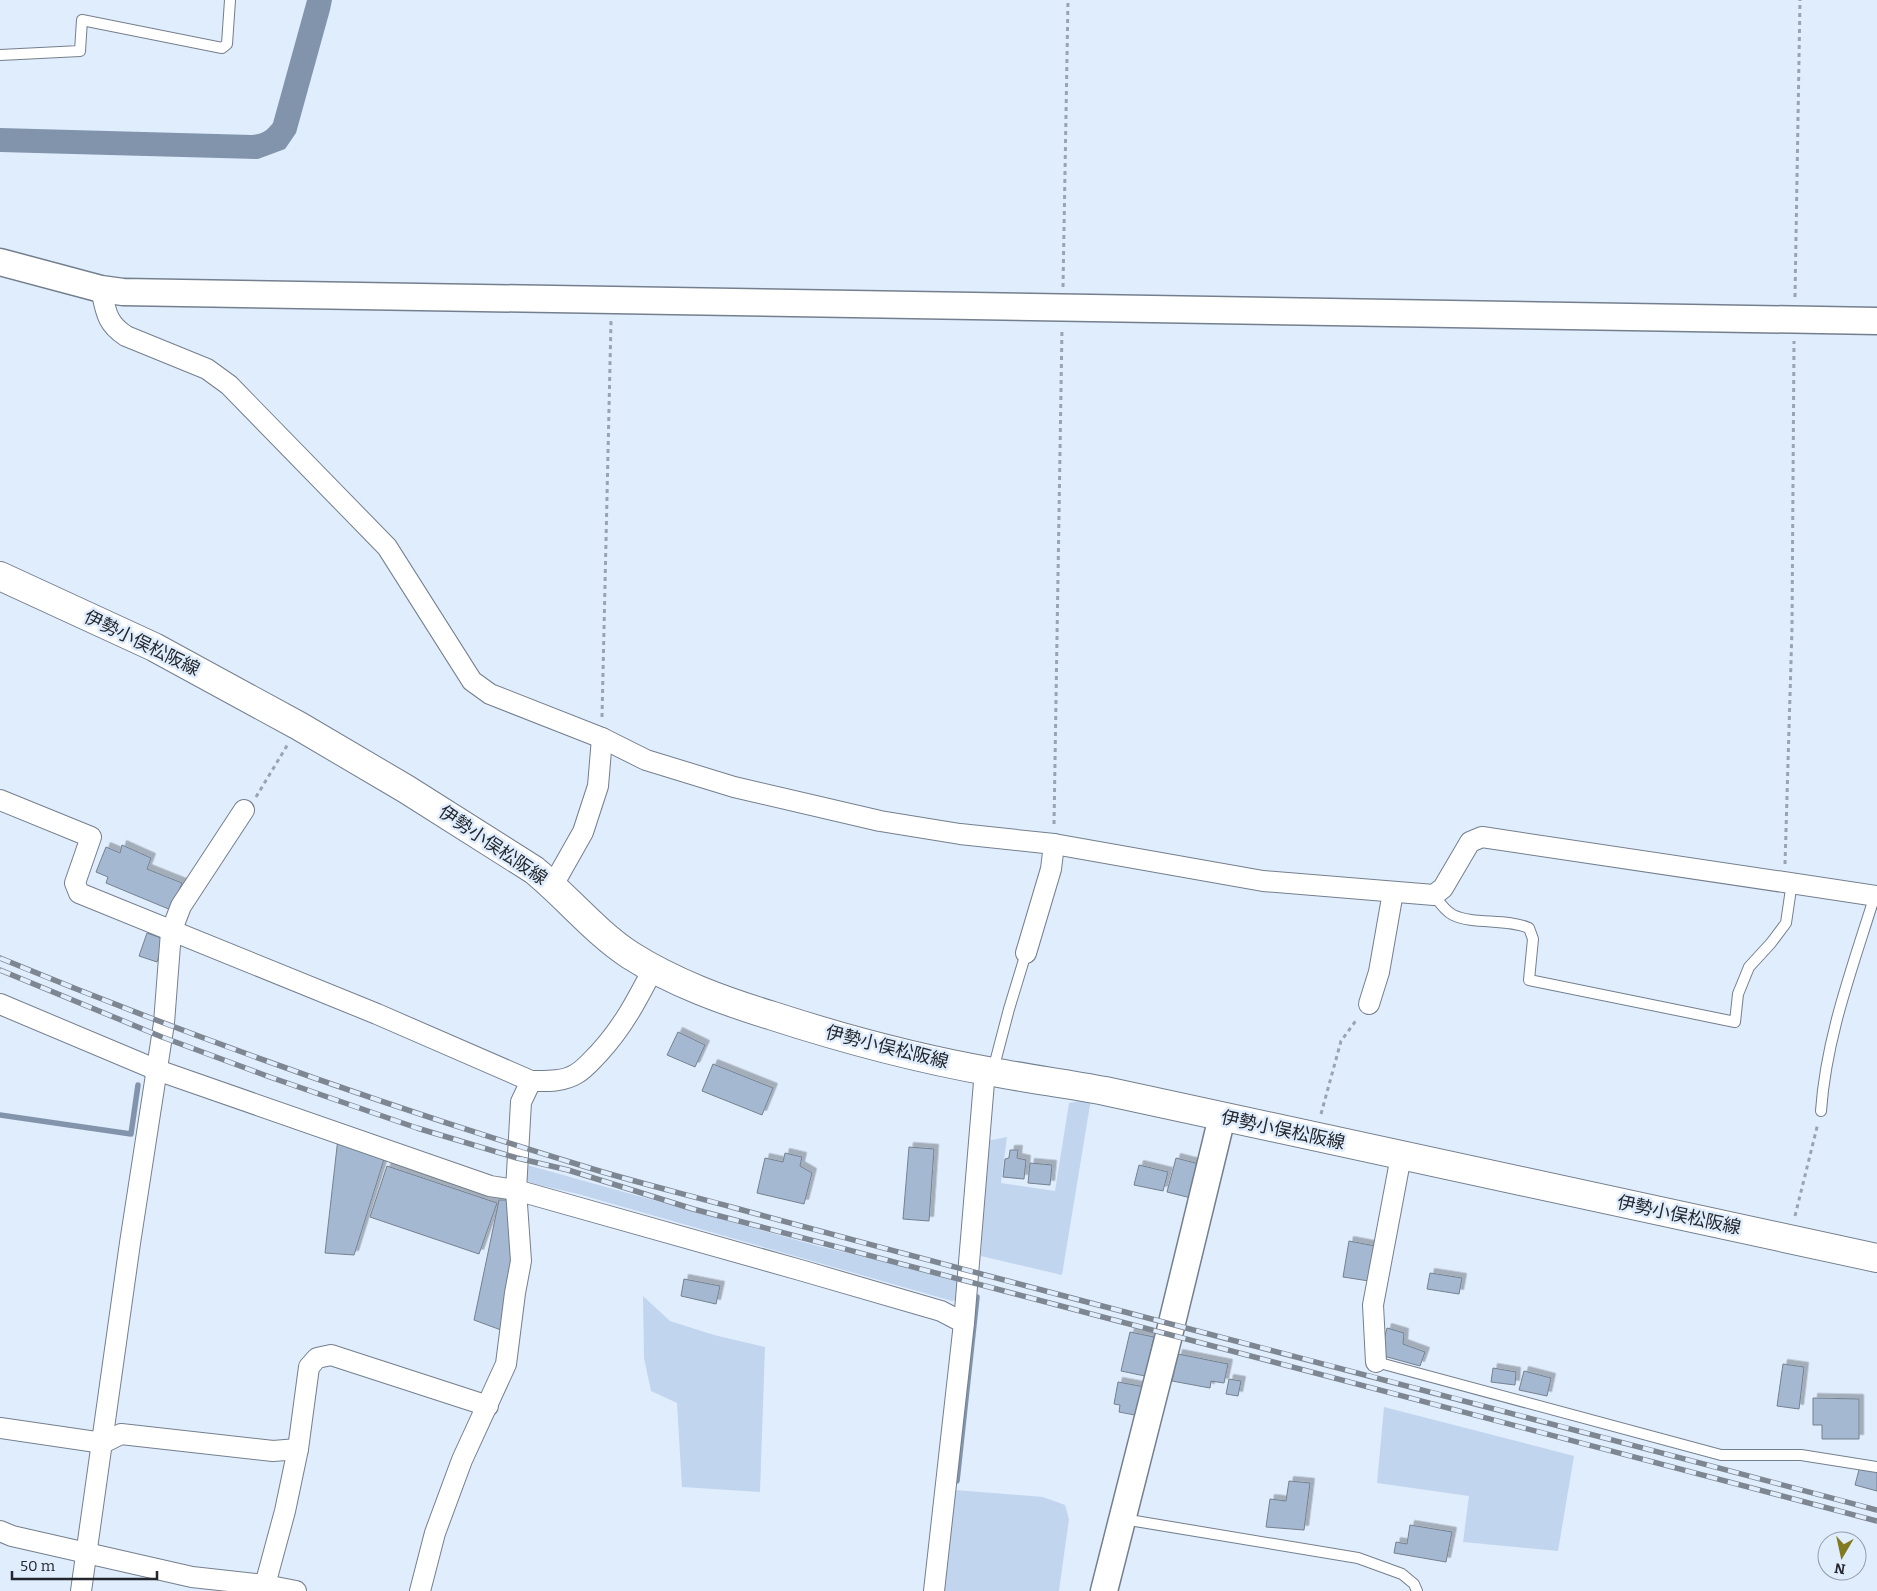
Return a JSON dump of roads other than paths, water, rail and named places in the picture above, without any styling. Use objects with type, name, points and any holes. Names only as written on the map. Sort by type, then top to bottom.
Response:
[{"type":"main road","name":"伊勢小俣松阪線","points":[[0,576],[154,647],[299,726],[492,842],[534,870],[629,954],[653,969],[733,1003],[816,1030],[920,1057],[1087,1088],[1877,1258]]},
{"type":"street","points":[[0,262],[100,290],[123,292],[1877,321]]},
{"type":"street","points":[[100,290],[108,319],[115,329],[126,336],[207,369],[229,385],[387,547],[472,681],[490,694],[602,738],[646,760],[734,787],[880,821],[960,834],[1054,844],[1263,881],[1434,895],[1443,888],[1470,842],[1482,837],[1876,895]]},
{"type":"street","points":[[553,885],[583,832],[589,814],[598,786],[602,738]]},
{"type":"street","points":[[0,800],[91,837],[75,883],[79,893],[171,932],[377,1014],[531,1080],[551,1081],[576,1075],[590,1063],[611,1040],[633,1009],[653,969]]},
{"type":"street","points":[[81,1591],[130,1243],[164,1024],[171,932],[182,906],[244,810]]},
{"type":"street","points":[[1026,953],[1051,868],[1054,844]]},
{"type":"street","points":[[1369,1004],[1380,972],[1393,892]]},
{"type":"street","points":[[0,1004],[157,1070],[490,1186],[516,1190],[866,1289],[941,1311],[964,1323]]},
{"type":"street","points":[[934,1591],[964,1323],[989,1071]]},
{"type":"street","points":[[420,1591],[435,1533],[462,1460],[506,1364],[521,1261],[516,1190],[521,1102],[531,1080]]},
{"type":"street","points":[[1104,1591],[1222,1117]]},
{"type":"street","points":[[1376,1362],[1373,1305],[1401,1156]]},
{"type":"street","points":[[265,1585],[286,1511],[298,1449],[309,1367],[318,1358],[331,1355],[488,1406]]},
{"type":"street","points":[[0,1428],[103,1443],[121,1434],[273,1451],[298,1449]]},
{"type":"street","points":[[0,1531],[12,1536],[192,1577],[265,1585],[296,1591]]},
{"type":"lane","points":[[0,55],[80,51],[82,20],[222,48],[227,44],[230,0]]},
{"type":"lane","points":[[1434,895],[1453,914],[1468,918],[1518,924],[1529,928],[1533,939],[1529,980],[1735,1022],[1738,994],[1749,968],[1786,923],[1788,882]]},
{"type":"lane","points":[[1821,1111],[1823,1081],[1830,1044],[1876,895]]},
{"type":"lane","points":[[989,1071],[1026,953]]},
{"type":"lane","points":[[1376,1362],[1721,1455],[1801,1455],[1877,1467]]},
{"type":"lane","points":[[1123,1519],[1358,1558],[1402,1574],[1414,1584],[1417,1591]]},
{"type":"waterway","points":[[0,1115],[131,1134],[138,1085]]},
{"type":"waterway","points":[[957,1481],[977,1297]]},
{"type":"railway","points":[[0,958],[216,1043],[362,1095],[602,1172],[1877,1510]]},
{"type":"railway","points":[[0,970],[162,1037],[267,1076],[417,1128],[517,1158],[568,1170],[693,1209],[1877,1521]]}]
